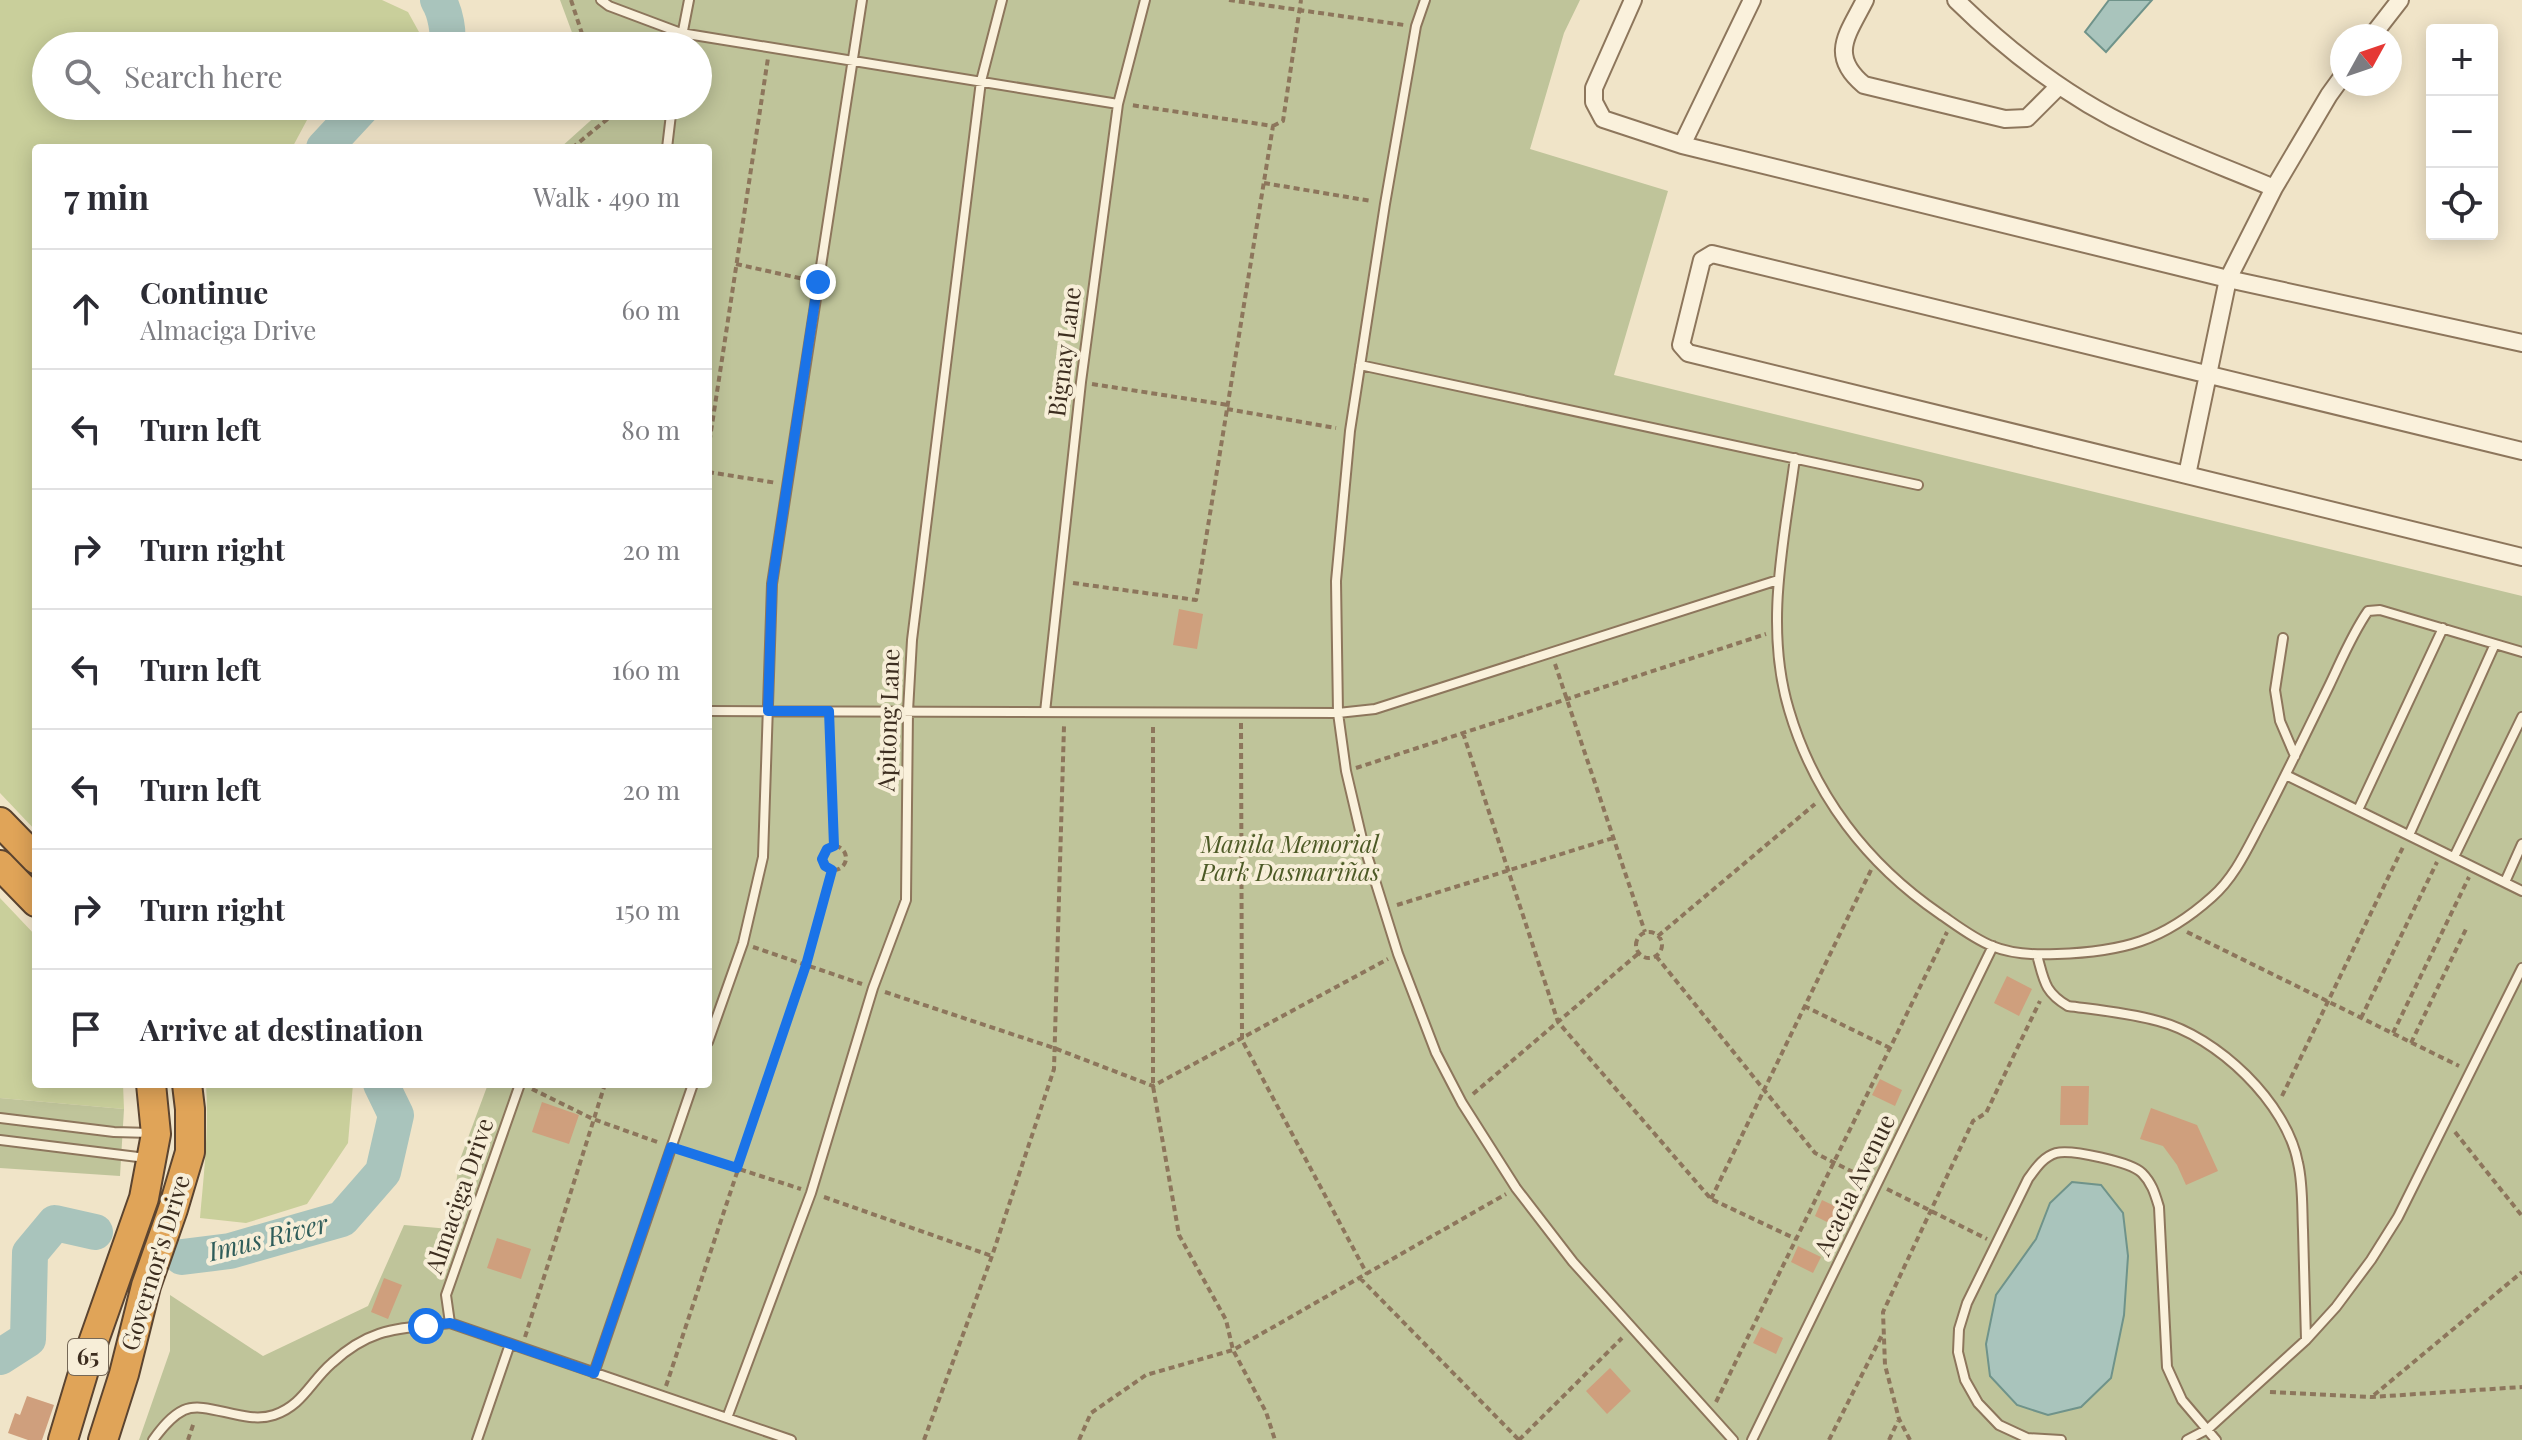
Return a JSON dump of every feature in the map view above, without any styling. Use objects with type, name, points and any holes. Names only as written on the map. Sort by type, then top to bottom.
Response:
[{"type":"highway","points":[[0,822],[32,855]]},
{"type":"highway","points":[[0,865],[32,898]]},
{"type":"highway","name":"Governor's Drive","points":[[63,1440],[87,1360],[144,1198],[154,1146],[151,1088]]},
{"type":"highway","name":"Governor's Drive","points":[[103,1440],[124,1374],[146,1286],[190,1152],[187,1088]]},
{"type":"street","points":[[1633,0],[1594,88],[1594,102],[1603,119],[1682,145],[2228,279],[2522,343]]},
{"type":"street","points":[[1682,145],[1752,0]]},
{"type":"street","points":[[1865,0],[1844,42],[1844,57],[1850,74],[1864,85],[2005,119],[2027,118],[2059,86]]},
{"type":"street","points":[[2381,24],[2400,0]]},
{"type":"street","points":[[1959,1],[2013,51],[2059,86],[2137,130],[2274,188]]},
{"type":"street","points":[[2187,475],[2228,279],[2274,188],[2330,94]]},
{"type":"street","points":[[2522,451],[1712,254],[1702,260],[1681,345],[1688,353],[2522,557]]},
{"type":"lane","points":[[601,0],[609,6],[678,32]]},
{"type":"lane","points":[[681,32],[689,0]]},
{"type":"lane","points":[[712,1031],[743,943],[763,857],[772,584],[862,0]]},
{"type":"lane","name":"Apitong Lane","points":[[727,1418],[811,1193],[873,988],[906,900],[912,640],[981,81],[1002,0]]},
{"type":"lane","name":"Bignay Lane","points":[[1045,712],[1081,382],[1118,104],[1145,0]]},
{"type":"lane","points":[[1425,0],[1416,27],[1385,204],[1350,431],[1336,581],[1338,713],[1346,771],[1362,839],[1398,954],[1436,1053],[1462,1103],[1516,1188],[1573,1262],[1733,1440]]},
{"type":"lane","points":[[712,38],[1118,104]]},
{"type":"lane","points":[[667,144],[670,120]]},
{"type":"lane","points":[[1360,365],[1918,485]]},
{"type":"lane","points":[[1795,458],[1778,580],[1776,630],[1788,708],[1804,753],[1826,795],[1857,841],[1875,860],[1913,896],[1993,946],[2037,955],[2125,947],[2174,926],[2215,895],[2232,873],[2286,775],[2368,611],[2380,610],[2522,652]]},
{"type":"lane","points":[[712,711],[1338,713],[1375,709],[1778,580]]},
{"type":"lane","points":[[2358,810],[2443,628]]},
{"type":"lane","points":[[2283,638],[2275,690],[2280,721],[2295,756]]},
{"type":"lane","points":[[2409,835],[2495,644]]},
{"type":"lane","points":[[2454,857],[2522,717]]},
{"type":"lane","points":[[2286,775],[2522,891]]},
{"type":"lane","points":[[2505,882],[2522,844]]},
{"type":"lane","name":"Acacia Avenue","points":[[1752,1440],[1993,946]]},
{"type":"lane","points":[[2037,955],[2046,988],[2055,998],[2068,1006],[2161,1021],[2194,1037],[2250,1078],[2275,1109],[2290,1134],[2298,1163],[2306,1340]]},
{"type":"lane","points":[[2187,1440],[2208,1429],[2306,1340],[2336,1307],[2371,1260],[2398,1217],[2522,968]]},
{"type":"lane","name":"Almaciga Drive","points":[[450,1323],[446,1295],[521,1088]]},
{"type":"lane","points":[[594,1373],[692,1088]]},
{"type":"lane","points":[[0,1118],[114,1132],[154,1146]]},
{"type":"lane","points":[[0,1140],[154,1146]]},
{"type":"lane","points":[[2061,1440],[2027,1438],[1999,1425],[1978,1403],[1965,1380],[1958,1352],[1959,1329],[1967,1303],[2028,1179],[2041,1161],[2058,1152],[2122,1161],[2139,1170],[2152,1185],[2159,1207],[2167,1367],[2182,1400],[2216,1440]]},
{"type":"lane","points":[[153,1440],[168,1421],[184,1409],[199,1408],[262,1419],[282,1412],[299,1401],[318,1376],[357,1342],[372,1334],[450,1323],[791,1440]]},
{"type":"lane","points":[[477,1440],[510,1344]]},
{"type":"path","points":[[571,0],[581,32]]},
{"type":"path","points":[[1229,0],[1416,27]]},
{"type":"path","points":[[1118,104],[1273,126],[1283,121],[1301,0]]},
{"type":"path","points":[[712,424],[769,47]]},
{"type":"path","points":[[577,144],[606,120]]},
{"type":"path","points":[[1059,581],[1196,600],[1273,126]]},
{"type":"path","points":[[1264,183],[1385,204]]},
{"type":"path","points":[[736,264],[818,282]]},
{"type":"path","points":[[1081,382],[1350,431]]},
{"type":"path","points":[[712,473],[787,484]]},
{"type":"path","points":[[1346,771],[1776,630]]},
{"type":"path","points":[[1552,654],[1645,932]]},
{"type":"path","points":[[829,711],[834,846]]},
{"type":"path","points":[[924,1440],[992,1256],[1054,1069],[1065,712]]},
{"type":"path","points":[[1153,712],[1153,1086],[1179,1235],[1226,1320],[1233,1350],[1266,1412],[1275,1440]]},
{"type":"path","points":[[1241,713],[1242,1040],[1367,1274]]},
{"type":"path","points":[[1463,733],[1558,1022],[1711,1199],[1796,1239]]},
{"type":"path","points":[[1658,936],[1826,795]]},
{"type":"path","points":[[2275,1109],[2409,835]]},
{"type":"path","points":[[1383,910],[1613,838]]},
{"type":"path","points":[[834,846],[842,848],[847,859],[843,867],[832,870],[825,866],[822,859],[827,849],[834,846]]},
{"type":"path","points":[[2361,1018],[2442,851]]},
{"type":"path","points":[[1711,1199],[1875,860]]},
{"type":"path","points":[[2393,1033],[2474,867]]},
{"type":"path","points":[[662,1396],[806,965],[832,870]]},
{"type":"path","points":[[1710,1415],[1952,922]]},
{"type":"path","points":[[2174,926],[2470,1072]]},
{"type":"path","points":[[2411,1043],[2466,929]]},
{"type":"path","points":[[1645,932],[1658,936],[1662,946],[1656,956],[1645,958],[1636,949],[1636,941],[1645,932]]},
{"type":"path","points":[[743,943],[1054,1048],[1153,1086],[1398,954]]},
{"type":"path","points":[[1462,1103],[1639,953]]},
{"type":"path","points":[[1656,956],[1815,1153],[1996,1244]]},
{"type":"path","points":[[1910,1440],[1899,1419],[1885,1365],[1883,1312],[1973,1121],[1986,1113],[2046,988]]},
{"type":"path","points":[[1804,1006],[1890,1048]]},
{"type":"path","points":[[530,1088],[593,1119],[992,1256]]},
{"type":"path","points":[[521,1348],[604,1088]]},
{"type":"path","points":[[2446,1121],[2522,1216]]},
{"type":"path","points":[[1079,1440],[1091,1413],[1146,1375],[1233,1350],[1516,1188]]},
{"type":"path","points":[[2372,1397],[2522,1272]]},
{"type":"path","points":[[1360,1278],[1519,1440],[1631,1329]]},
{"type":"path","points":[[1829,1440],[1883,1333]]},
{"type":"path","points":[[2248,1391],[2372,1397],[2522,1387]]},
{"type":"path","points":[[1889,1440],[1899,1419]]},
{"type":"green space","points":[[0,0],[382,0],[408,12],[419,32],[32,32],[32,120],[307,120],[294,144],[32,144],[32,827],[0,793]]},
{"type":"green space","name":"Manila Memorial Park Dasmariñas","points":[[560,0],[1580,0],[1564,33],[1530,149],[1668,191],[1614,375],[2522,596],[2522,1440],[139,1440],[170,1351],[170,1295],[263,1356],[368,1306],[404,1225],[450,1229],[459,1162],[487,1088],[712,1088],[712,144],[564,144],[591,120],[712,120],[712,32],[572,32]]},
{"type":"green space","points":[[0,898],[32,932],[32,1088],[123,1088],[124,1109],[0,1098]]},
{"type":"green space","points":[[206,1088],[353,1088],[348,1143],[307,1204],[246,1223],[200,1218]]},
{"type":"green space","points":[[0,1098],[124,1109],[120,1176],[0,1168]]},
{"type":"water","points":[[2109,0],[2152,0],[2106,52],[2085,32]]},
{"type":"water","points":[[2072,1182],[2101,1185],[2123,1213],[2128,1256],[2124,1315],[2111,1378],[2081,1407],[2048,1415],[2017,1405],[1990,1376],[1986,1344],[1996,1295],[2036,1239],[2050,1203]]},
{"type":"building","points":[[1179,609],[1203,614],[1197,649],[1173,645]]},
{"type":"building","points":[[2007,976],[2032,989],[2019,1016],[1994,1003]]},
{"type":"building","points":[[1880,1079],[1902,1090],[1895,1106],[1872,1095]]},
{"type":"building","points":[[2061,1086],[2089,1086],[2088,1125],[2060,1125]]},
{"type":"building","points":[[542,1102],[579,1115],[569,1144],[532,1132]]},
{"type":"building","points":[[2151,1108],[2197,1125],[2218,1171],[2186,1185],[2177,1165],[2163,1146],[2140,1139]]},
{"type":"building","points":[[1822,1200],[1845,1211],[1837,1227],[1815,1216]]},
{"type":"building","points":[[497,1238],[531,1249],[521,1279],[487,1268]]},
{"type":"building","points":[[1798,1246],[1821,1257],[1813,1273],[1791,1262]]},
{"type":"building","points":[[384,1278],[402,1285],[388,1319],[371,1312]]},
{"type":"building","points":[[1761,1327],[1783,1338],[1776,1354],[1753,1343]]},
{"type":"building","points":[[1610,1368],[1631,1391],[1607,1414],[1586,1391]]},
{"type":"building","points":[[27,1396],[54,1405],[42,1440],[28,1440],[8,1433],[15,1413],[20,1415]]},
{"type":"waterway","name":"Imus River","points":[[438,0],[447,32]]},
{"type":"waterway","name":"Imus River","points":[[328,144],[350,120]]},
{"type":"waterway","name":"Imus River","points":[[182,1257],[230,1251],[342,1219],[383,1172],[396,1115],[383,1088]]},
{"type":"waterway","name":"Imus River","points":[[0,1357],[28,1339],[30,1253],[55,1223],[95,1232]]},
{"type":"route","points":[[426,1326],[450,1323],[594,1373],[671,1147],[737,1168],[806,965],[832,870],[825,866],[822,859],[824,852],[834,846],[829,711],[768,711],[772,584],[818,282]]}]
